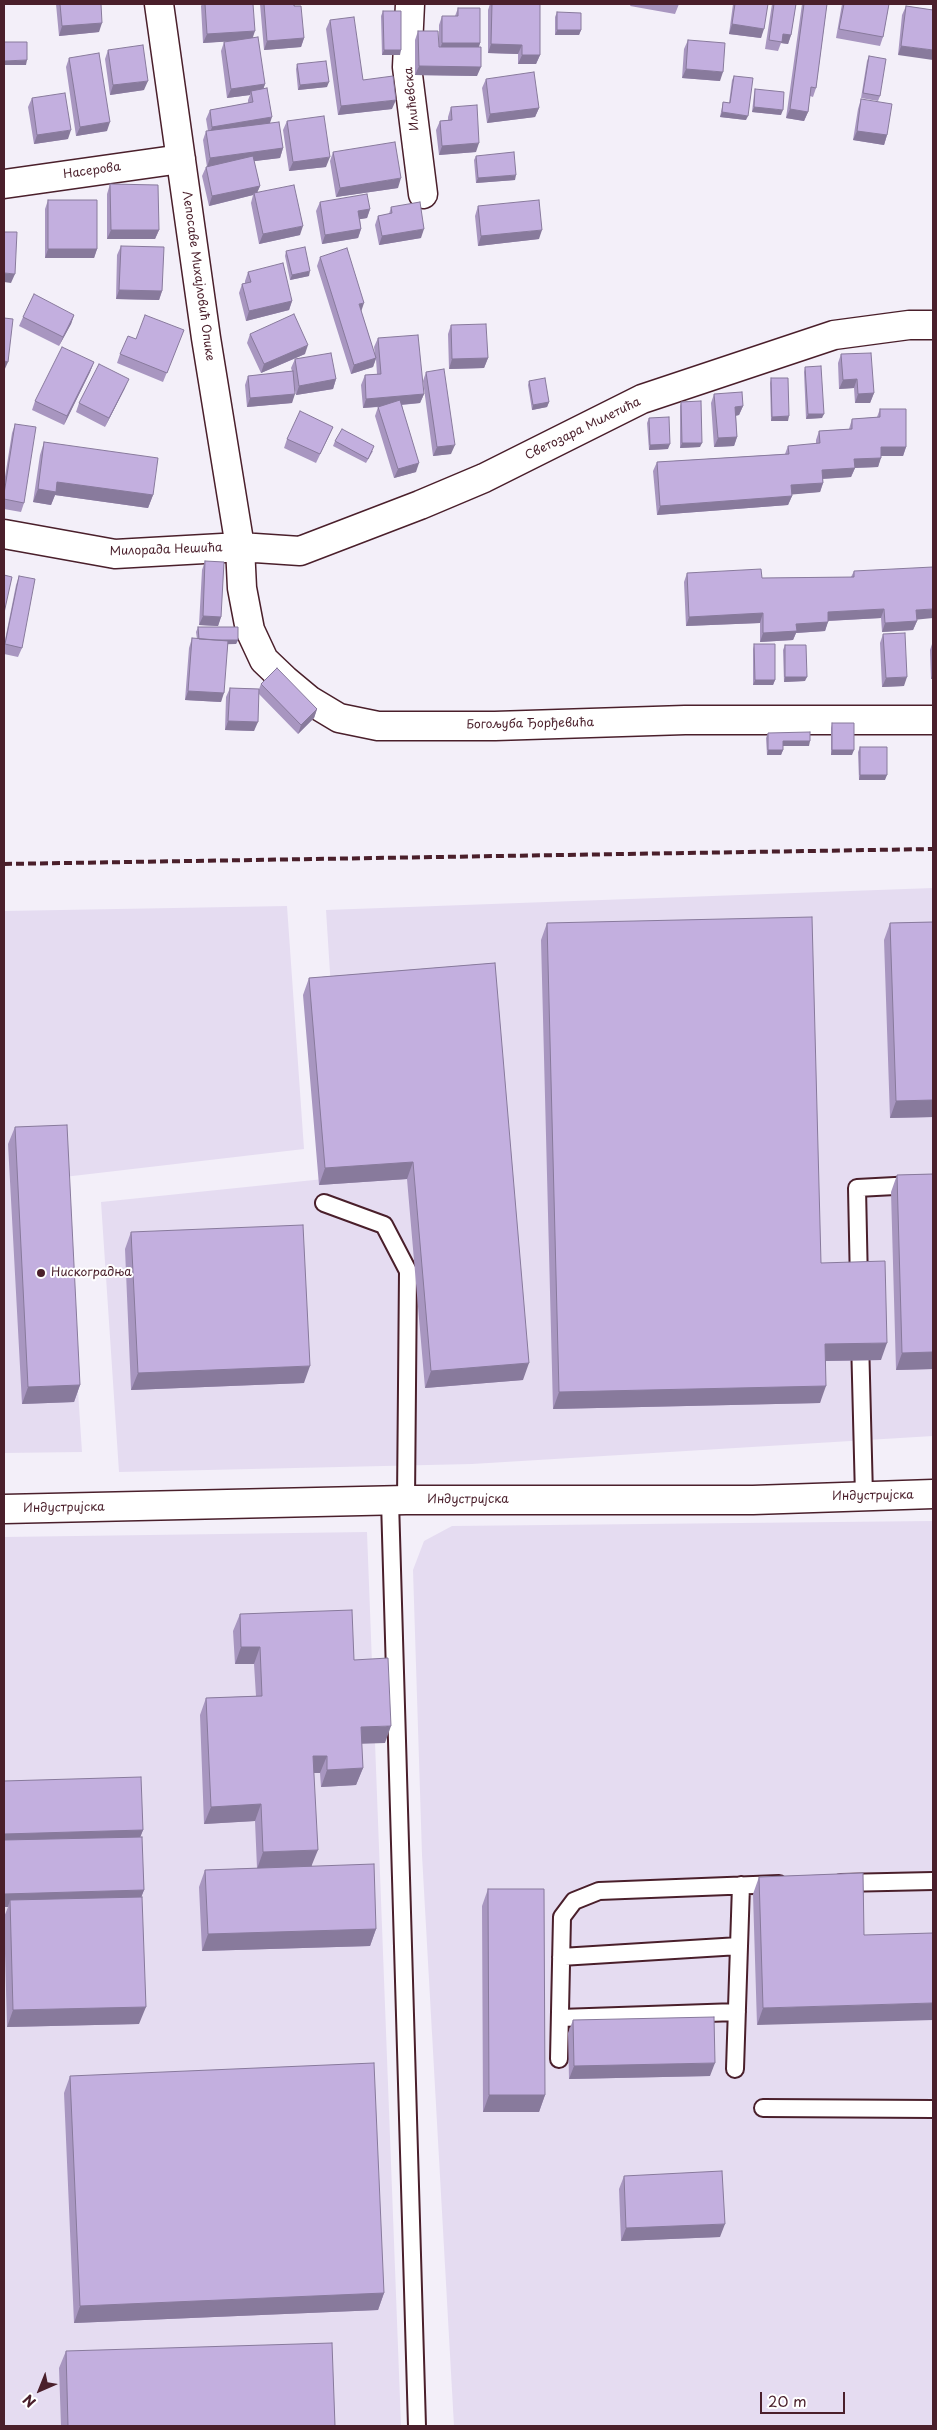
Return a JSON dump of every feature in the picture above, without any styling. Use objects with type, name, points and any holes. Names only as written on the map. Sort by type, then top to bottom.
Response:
[{"type":"street","name":"Лепосаве Михајловић Опике","points":[[159,4],[240,548]]},
{"type":"street","name":"Илићевска","points":[[410,4],[408,67],[424,194]]},
{"type":"street","name":"Насерова","points":[[4,184],[181,159]]},
{"type":"street","name":"Светозара Милетића","points":[[240,548],[300,551],[484,478],[642,399],[834,335],[909,325],[933,325]]},
{"type":"street","name":"Милорада Нешића","points":[[4,534],[115,554],[240,548]]},
{"type":"street","name":"Богољуба Ђорђевића","points":[[240,548],[242,588],[250,630],[264,660],[310,700],[339,718],[378,726],[476,726],[685,720],[933,720]]},
{"type":"street","name":"Индустријска","points":[[4,1509],[398,1500],[753,1500],[933,1494]]},
{"type":"lane","points":[[859,1297],[857,1188],[933,1184]]},
{"type":"lane","points":[[324,1203],[384,1225],[408,1271],[398,1500],[417,2426]]},
{"type":"lane","points":[[860,1327],[864,1496]]},
{"type":"lane","points":[[827,1883],[933,1881]]},
{"type":"lane","points":[[559,2059],[562,1917],[574,1901],[599,1892],[798,1884]]},
{"type":"lane","points":[[736,2070],[740,1885]]},
{"type":"lane","points":[[561,1957],[739,1946]]},
{"type":"lane","points":[[560,2018],[737,2012]]},
{"type":"lane","points":[[763,2108],[933,2109]]},
{"type":"shaded area","points":[[933,888],[933,1436],[472,1464],[119,1472],[101,1202],[343,1177],[326,910]]},
{"type":"shaded area","points":[[287,906],[304,1149],[64,1177],[82,1452],[4,1453],[4,911]]},
{"type":"shaded area","points":[[933,1521],[933,2426],[454,2426],[422,1855],[413,1570],[424,1541],[452,1526]]},
{"type":"shaded area","points":[[367,1532],[401,2426],[4,2426],[4,1537]]},
{"type":"building","points":[[60,4],[101,4],[102,23],[62,26]]},
{"type":"building","points":[[205,4],[253,4],[255,31],[207,34]]},
{"type":"building","points":[[264,4],[294,4],[294,6],[301,6],[304,38],[267,41]]},
{"type":"building","points":[[492,4],[540,4],[540,55],[522,55],[522,45],[491,44]]},
{"type":"building","points":[[735,4],[768,4],[764,29],[732,24]]},
{"type":"building","points":[[774,4],[796,4],[791,35],[783,34],[782,42],[769,40]]},
{"type":"building","points":[[804,4],[827,4],[816,88],[811,87],[808,112],[790,109]]},
{"type":"building","points":[[844,4],[889,4],[883,37],[839,29]]},
{"type":"building","points":[[906,6],[933,10],[933,50],[901,46]]},
{"type":"building","points":[[458,8],[480,8],[480,43],[442,43],[442,16],[458,16]]},
{"type":"building","points":[[383,11],[401,11],[401,50],[384,50]]},
{"type":"building","points":[[557,12],[581,13],[581,30],[557,30]]},
{"type":"building","points":[[354,17],[363,80],[393,76],[396,100],[341,106],[330,20]]},
{"type":"building","points":[[418,31],[438,31],[439,47],[481,47],[481,67],[419,66]]},
{"type":"building","points":[[258,37],[265,84],[231,89],[224,42]]},
{"type":"building","points":[[688,40],[725,43],[723,72],[686,69]]},
{"type":"building","points":[[4,42],[27,42],[27,60],[4,61]]},
{"type":"building","points":[[143,45],[148,81],[113,85],[108,50]]},
{"type":"building","points":[[99,53],[110,122],[80,127],[69,58]]},
{"type":"building","points":[[869,56],[886,59],[880,96],[863,93]]},
{"type":"building","points":[[326,61],[329,82],[300,85],[297,64]]},
{"type":"building","points":[[534,72],[539,108],[490,114],[486,79]]},
{"type":"building","points":[[734,76],[753,78],[748,116],[722,112],[723,102],[730,103]]},
{"type":"building","points":[[267,88],[272,117],[212,127],[210,110],[253,102],[251,91]]},
{"type":"building","points":[[755,89],[784,92],[783,110],[754,107]]},
{"type":"building","points":[[65,93],[71,130],[37,135],[32,98]]},
{"type":"building","points":[[861,99],[892,104],[887,135],[857,131]]},
{"type":"building","points":[[477,105],[479,143],[442,146],[440,121],[452,120],[451,107]]},
{"type":"building","points":[[324,116],[330,157],[293,162],[287,121]]},
{"type":"building","points":[[279,122],[283,148],[210,158],[206,131]]},
{"type":"building","points":[[395,142],[401,178],[340,188],[333,152]]},
{"type":"building","points":[[514,152],[516,175],[478,178],[476,156]]},
{"type":"building","points":[[253,156],[260,186],[212,196],[206,167]]},
{"type":"building","points":[[110,184],[158,185],[159,230],[111,230]]},
{"type":"building","points":[[294,185],[303,226],[263,234],[254,193]]},
{"type":"building","points":[[367,194],[370,209],[358,211],[361,229],[325,235],[320,202]]},
{"type":"building","points":[[48,200],[97,200],[97,249],[48,249]]},
{"type":"building","points":[[539,200],[542,230],[481,236],[478,206]]},
{"type":"building","points":[[420,202],[424,229],[382,236],[378,216],[392,213],[391,207]]},
{"type":"building","points":[[4,232],[17,232],[15,274],[4,273]]},
{"type":"building","points":[[121,246],[164,247],[162,291],[119,290]]},
{"type":"building","points":[[305,247],[310,271],[292,275],[286,251]]},
{"type":"building","points":[[347,248],[364,303],[359,304],[376,358],[354,365],[320,257]]},
{"type":"building","points":[[283,263],[292,301],[249,311],[242,284],[251,282],[248,272]]},
{"type":"building","points":[[34,294],[74,315],[63,337],[23,317]]},
{"type":"building","points":[[294,314],[308,345],[264,364],[250,334]]},
{"type":"building","points":[[145,315],[184,330],[167,373],[120,354],[128,336],[136,339]]},
{"type":"building","points":[[4,318],[13,319],[8,362],[4,361]]},
{"type":"building","points":[[486,324],[488,358],[452,359],[451,325]]},
{"type":"building","points":[[418,335],[424,394],[366,399],[365,375],[381,374],[378,338]]},
{"type":"building","points":[[62,347],[94,362],[67,416],[35,401]]},
{"type":"building","points":[[331,353],[336,379],[299,386],[295,359]]},
{"type":"building","points":[[871,353],[874,393],[858,394],[857,379],[843,380],[841,354]]},
{"type":"building","points":[[99,364],[129,379],[109,418],[79,403]]},
{"type":"building","points":[[821,366],[824,414],[808,414],[805,367]]},
{"type":"building","points":[[444,369],[455,445],[437,447],[426,372]]},
{"type":"building","points":[[293,371],[295,394],[250,398],[248,376]]},
{"type":"building","points":[[545,378],[549,402],[533,405],[529,381]]},
{"type":"building","points":[[771,378],[788,378],[789,416],[772,417]]},
{"type":"building","points":[[742,392],[743,406],[735,407],[737,437],[718,438],[714,394]]},
{"type":"building","points":[[400,400],[419,463],[398,469],[378,407]]},
{"type":"building","points":[[701,401],[702,443],[682,443],[681,402]]},
{"type":"building","points":[[880,409],[906,409],[906,447],[881,447],[881,458],[854,459],[855,468],[822,470],[823,483],[791,485],[792,496],[660,506],[657,462],[789,454],[788,446],[820,443],[819,431],[852,429],[852,419],[880,417]]},
{"type":"building","points":[[300,411],[333,427],[320,454],[287,439]]},
{"type":"building","points":[[669,417],[670,444],[650,445],[649,418]]},
{"type":"building","points":[[15,424],[36,427],[24,503],[4,499]]},
{"type":"building","points":[[342,429],[374,446],[368,459],[335,441]]},
{"type":"building","points":[[44,442],[158,458],[153,495],[57,482],[56,492],[38,489]]},
{"type":"building","points":[[205,561],[224,562],[221,617],[203,616]]},
{"type":"building","points":[[933,567],[933,609],[916,610],[917,621],[885,623],[884,609],[828,612],[828,622],[796,624],[797,631],[763,633],[763,613],[689,617],[687,573],[761,569],[762,578],[854,577],[854,571]]},
{"type":"building","points":[[4,575],[12,577],[4,613]]},
{"type":"building","points":[[19,576],[35,579],[22,648],[5,644]]},
{"type":"building","points":[[198,627],[238,627],[238,640],[199,639]]},
{"type":"building","points":[[905,633],[907,677],[886,678],[883,634]]},
{"type":"building","points":[[192,638],[228,641],[224,693],[188,691]]},
{"type":"building","points":[[754,644],[775,644],[775,680],[755,680]]},
{"type":"building","points":[[785,645],[806,645],[807,677],[785,677]]},
{"type":"building","points":[[277,668],[317,709],[301,725],[261,684]]},
{"type":"building","points":[[230,688],[259,689],[258,722],[228,721]]},
{"type":"building","points":[[832,723],[854,723],[854,750],[832,750]]},
{"type":"building","points":[[810,732],[810,741],[783,741],[783,750],[768,750],[768,733]]},
{"type":"building","points":[[860,747],[887,747],[887,775],[860,775]]},
{"type":"building","points":[[812,917],[821,1263],[885,1261],[887,1343],[825,1344],[826,1386],[559,1392],[547,923]]},
{"type":"building","points":[[933,922],[933,1100],[896,1101],[890,923]]},
{"type":"building","points":[[495,963],[529,1363],[431,1371],[413,1162],[325,1168],[309,978]]},
{"type":"building","name":"Нискоградња","points":[[67,1125],[80,1385],[28,1387],[15,1127]]},
{"type":"building","points":[[933,1174],[933,1352],[902,1353],[897,1175]]},
{"type":"building","points":[[303,1225],[310,1366],[138,1373],[131,1232]]},
{"type":"building","points":[[352,1610],[354,1660],[388,1658],[391,1726],[361,1727],[363,1768],[327,1770],[327,1756],[313,1756],[318,1850],[263,1852],[261,1804],[211,1807],[206,1698],[262,1696],[260,1647],[241,1647],[240,1614]]},
{"type":"building","points":[[141,1777],[143,1830],[4,1834],[4,1781]]},
{"type":"building","points":[[142,1837],[144,1890],[4,1894],[4,1840]]},
{"type":"building","points":[[374,1864],[376,1929],[208,1934],[205,1870]]},
{"type":"building","points":[[863,1873],[864,1935],[933,1933],[933,2003],[763,2008],[759,1877]]},
{"type":"building","points":[[488,1889],[544,1889],[545,2095],[489,2095]]},
{"type":"building","points":[[142,1897],[146,2007],[13,2010],[10,1900]]},
{"type":"building","points":[[714,2017],[715,2063],[574,2066],[573,2020]]},
{"type":"building","points":[[374,2063],[384,2293],[80,2306],[70,2076]]},
{"type":"building","points":[[722,2171],[725,2224],[626,2228],[624,2176]]},
{"type":"building","points":[[332,2343],[335,2426],[68,2426],[66,2351]]},
{"type":"railway","points":[[4,864],[933,849]]},
{"type":"place","name":"Нискоградња","points":[[41,1273]]}]
